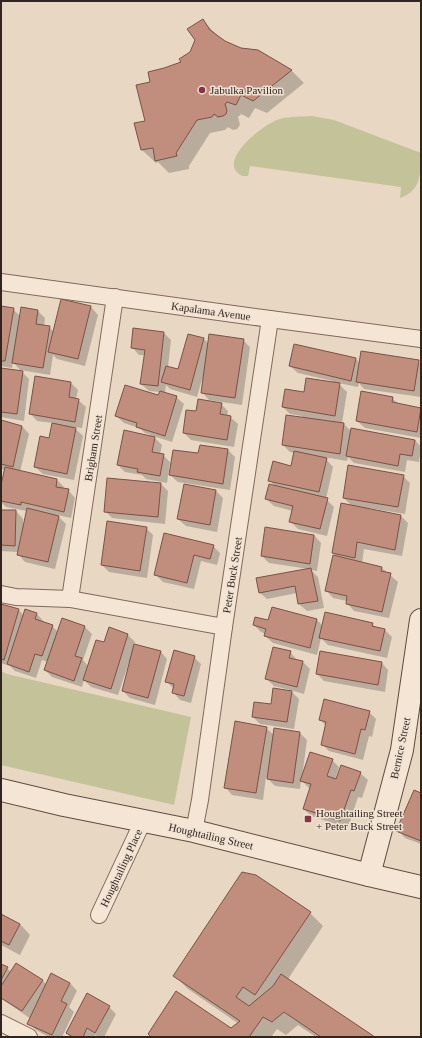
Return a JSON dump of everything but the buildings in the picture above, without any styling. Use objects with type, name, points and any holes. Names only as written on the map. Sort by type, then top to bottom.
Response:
[{"type":"main road","name":"Bernice Street","points":[[369,875],[402,750],[421,622]]},
{"type":"main road","name":"Houghtailing Street","points":[[1,790],[64,805],[194,831],[369,875],[421,886]]},
{"type":"street","name":"Kapalama Avenue","points":[[1,282],[421,339]]},
{"type":"street","name":"Brigham Street","points":[[70,598],[115,297]]},
{"type":"street","name":"Peter Buck Street","points":[[194,831],[200,800],[270,319]]},
{"type":"street","points":[[1,594],[16,597],[70,598],[224,628]]},
{"type":"street","name":"Houghtailing Place","points":[[99,915],[144,821]]},
{"type":"street","points":[[1,1023],[29,1037]]},
{"type":"shaded area","points":[[312,116],[334,120],[421,153],[420,174],[416,186],[407,195],[400,198],[401,187],[250,166],[248,176],[242,176],[236,171],[234,167],[238,152],[259,131],[274,121],[280,119]]},
{"type":"shaded area","points":[[1,671],[7,674],[191,717],[174,805],[1,765]]},
{"type":"place","name":"Jabulka Pavilion","points":[[202,90]]},
{"type":"place","name":"Houghtailing Street + Peter Buck Street","points":[[308,819]]}]
